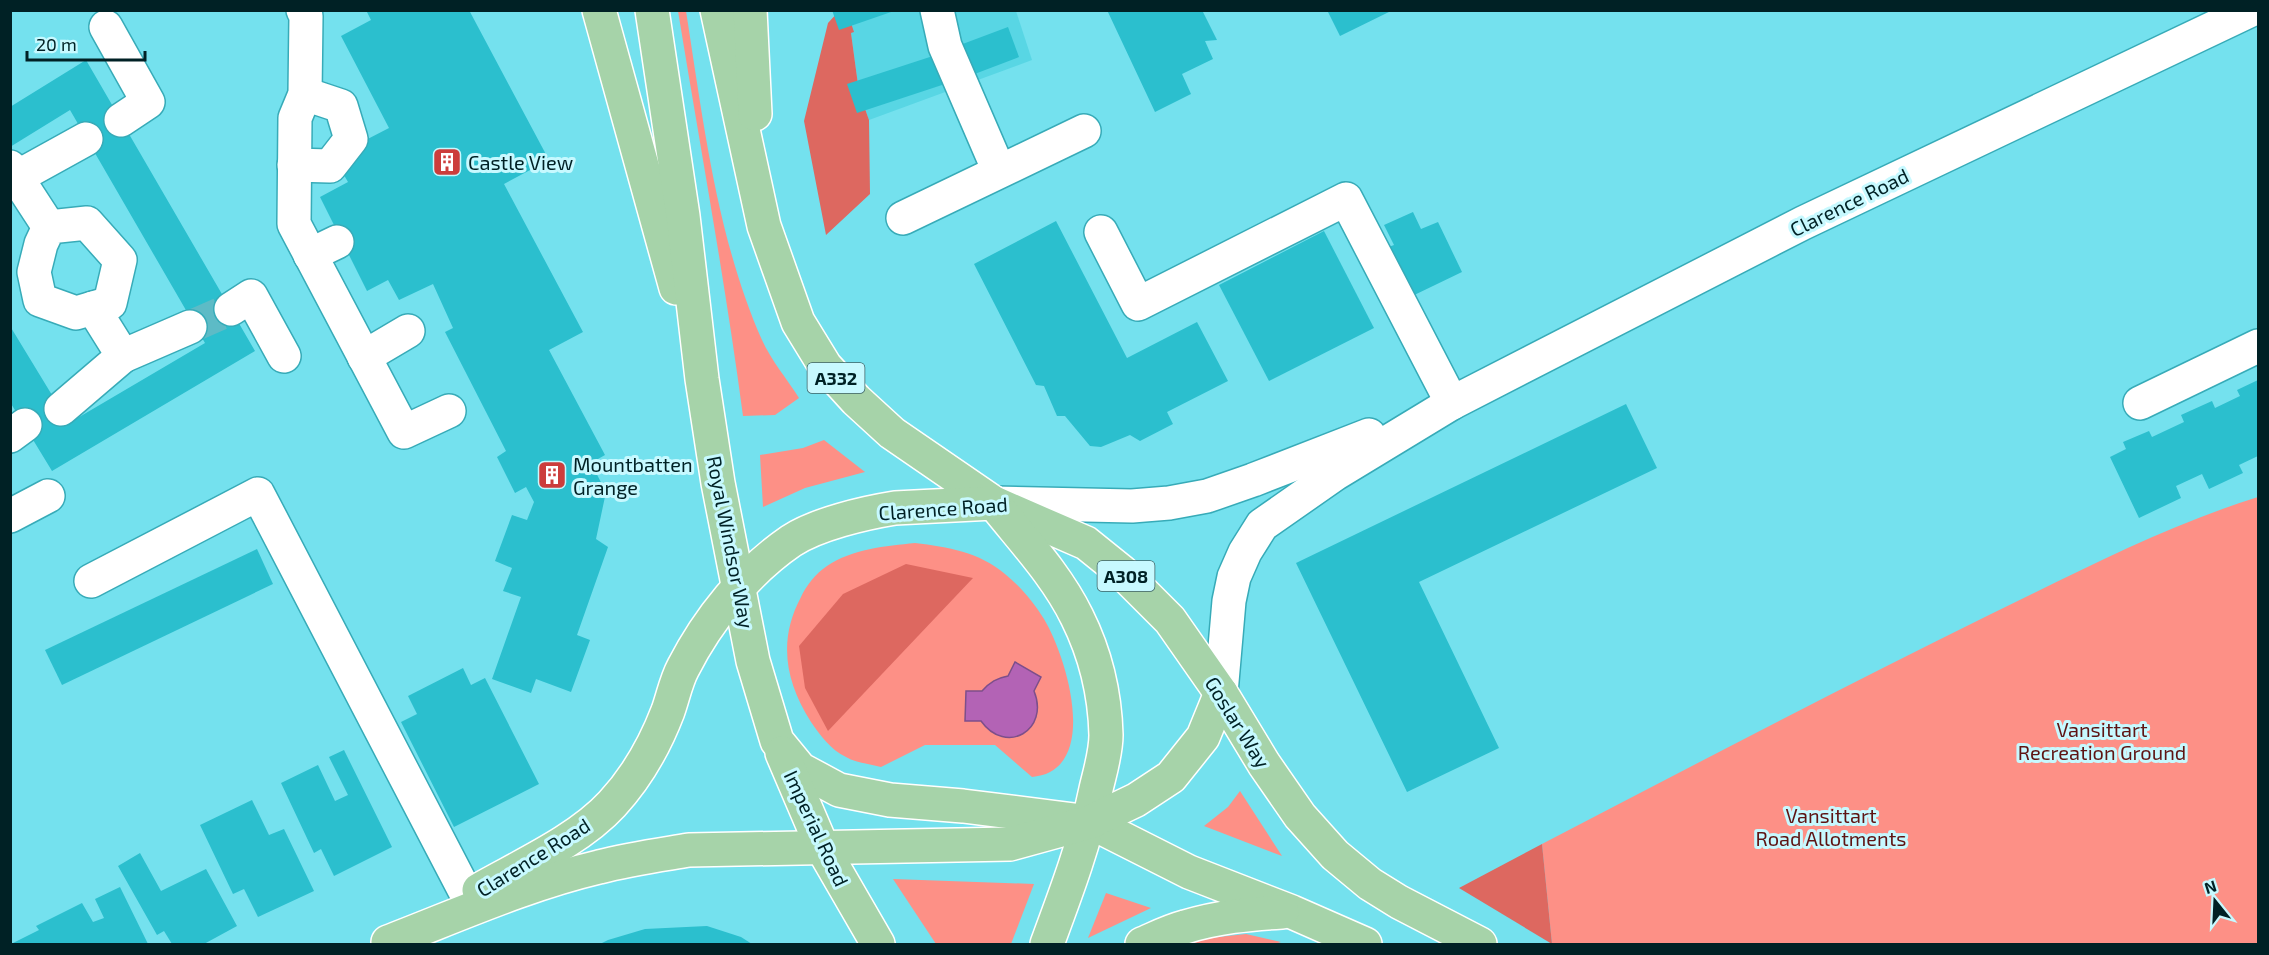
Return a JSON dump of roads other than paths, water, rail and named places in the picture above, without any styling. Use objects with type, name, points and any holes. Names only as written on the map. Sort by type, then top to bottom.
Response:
[{"type":"main road","points":[[599,10],[702,379]]},
{"type":"main road","name":"Royal Windsor Way","points":[[652,10],[683,216],[702,379],[718,483],[753,661],[777,741],[800,769],[839,790],[890,800],[963,806],[1086,836],[1292,912]]},
{"type":"main road","name":"A332","points":[[717,10],[764,226],[798,322],[825,366],[856,400],[892,433],[994,503]]},
{"type":"main road","points":[[750,10],[758,194]]},
{"type":"main road","points":[[994,503],[1056,581],[1077,617],[1092,654],[1102,695],[1106,737],[1086,836],[1047,945]]},
{"type":"main road","name":"Clarence Road","points":[[386,943],[572,837],[612,805],[647,758],[682,669],[711,623],[739,587],[793,540],[841,520],[895,508],[994,503]]},
{"type":"main road","name":"Goslar Way","points":[[994,503],[1086,543],[1122,572],[1170,620],[1221,693],[1263,764],[1300,816],[1335,855],[1380,890],[1480,945]]},
{"type":"main road","name":"Clarence Road","points":[[386,943],[509,896],[598,867],[689,850],[1010,844],[1086,836],[1171,777],[1203,737],[1221,693]]},
{"type":"main road","name":"Imperial Road","points":[[777,741],[823,849],[878,945]]},
{"type":"main road","points":[[1142,945],[1183,927],[1214,919],[1246,914],[1292,912],[1365,945]]},
{"type":"street","points":[[303,10],[306,16],[305,94],[295,118],[294,224],[323,248],[364,357],[404,432],[449,411]]},
{"type":"street","points":[[937,10],[945,46],[999,171]]},
{"type":"street","name":"Clarence Road","points":[[1221,693],[1229,601],[1234,577],[1245,552],[1262,525],[1335,474],[1452,403],[1803,223],[2251,10]]},
{"type":"street","points":[[105,27],[148,102],[121,120]]},
{"type":"street","points":[[294,165],[330,166],[351,139],[341,106],[305,94]]},
{"type":"street","points":[[903,218],[1084,131]]},
{"type":"street","points":[[49,227],[13,175],[86,139]]},
{"type":"street","points":[[1101,232],[1138,304],[1346,199],[1452,403]]},
{"type":"street","points":[[87,223],[120,261],[110,303],[76,313],[40,300],[34,273],[41,244],[49,227],[87,223]]},
{"type":"street","points":[[231,309],[251,296],[284,356]]},
{"type":"street","points":[[93,308],[123,356]]},
{"type":"street","points":[[61,409],[123,356],[190,327]]},
{"type":"street","points":[[364,357],[408,331]]},
{"type":"street","points":[[2140,403],[2259,346]]},
{"type":"street","name":"Clarence Road","points":[[994,503],[1132,506],[1169,503],[1206,496],[1452,403]]},
{"type":"street","points":[[91,581],[258,494],[468,897]]},
{"type":"street","points":[[10,516],[48,496]]},
{"type":"tunnel","points":[[190,327],[231,309]]},
{"type":"place","name":"Castle View","points":[[447,162]]},
{"type":"place","name":"Mountbatten Grange","points":[[552,475]]},
{"type":"park label","name":"Vansittart Recreation Ground","points":[[2102,740]]},
{"type":"park label","name":"Vansittart Road Allotments","points":[[1831,826]]}]
